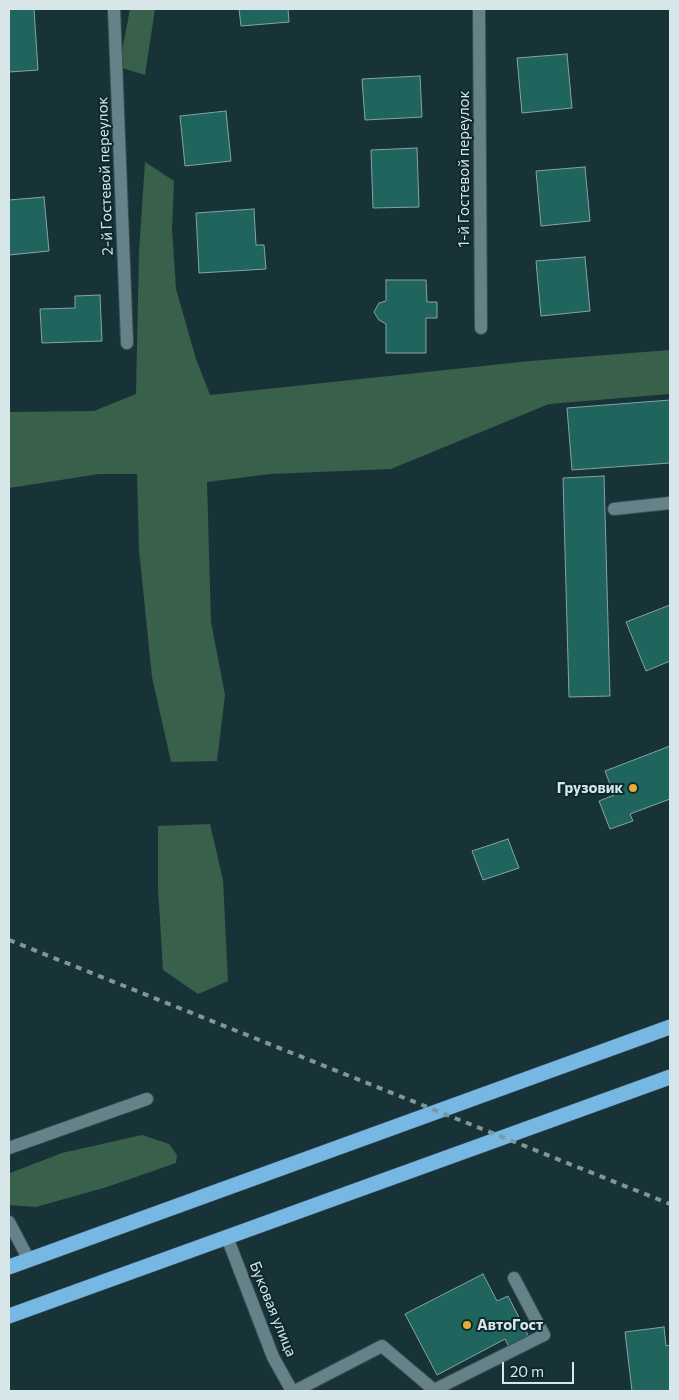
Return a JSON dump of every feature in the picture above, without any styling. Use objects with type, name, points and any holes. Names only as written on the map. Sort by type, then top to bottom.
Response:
[{"type":"highway","points":[[9,1267],[670,1027]]},
{"type":"highway","points":[[9,1316],[670,1077]]},
{"type":"street","name":"2-й Гостевой переулок","points":[[114,9],[128,342]]},
{"type":"street","name":"1-й Гостевой переулок","points":[[479,9],[481,328]]},
{"type":"street","points":[[614,509],[670,503]]},
{"type":"street","points":[[9,1148],[147,1099]]},
{"type":"street","points":[[9,1222],[29,1260]]},
{"type":"street","name":"Буковая улица","points":[[227,1237],[273,1357],[294,1391]]},
{"type":"street","points":[[294,1391],[382,1346],[434,1390],[544,1335],[514,1278]]},
{"type":"green space","points":[[130,9],[155,9],[145,75],[119,67]]},
{"type":"green space","points":[[145,162],[174,181],[172,229],[176,289],[196,359],[210,395],[530,361],[670,350],[670,394],[549,404],[391,469],[270,474],[207,482],[211,622],[225,695],[217,761],[171,762],[152,677],[139,550],[137,474],[99,474],[9,488],[9,412],[94,411],[136,394],[139,253]]},
{"type":"green space","points":[[210,824],[223,880],[228,981],[198,994],[163,970],[158,888],[158,826]]},
{"type":"green space","points":[[142,1135],[169,1144],[177,1155],[176,1163],[107,1187],[36,1207],[9,1205],[10,1173],[62,1153]]},
{"type":"building","points":[[9,9],[34,9],[38,70],[9,72]]},
{"type":"building","points":[[239,9],[288,9],[289,22],[241,26]]},
{"type":"building","points":[[567,54],[572,108],[522,113],[517,58]]},
{"type":"building","points":[[420,76],[422,117],[365,120],[362,79]]},
{"type":"building","points":[[226,111],[231,161],[185,166],[180,116]]},
{"type":"building","points":[[417,148],[419,207],[373,208],[371,150]]},
{"type":"building","points":[[585,167],[590,221],[541,226],[536,171]]},
{"type":"building","points":[[44,197],[49,251],[9,255],[9,200]]},
{"type":"building","points":[[254,209],[256,245],[264,245],[266,269],[199,273],[196,213]]},
{"type":"building","points":[[585,257],[590,311],[541,316],[536,261]]},
{"type":"building","points":[[386,280],[426,280],[427,302],[437,302],[437,318],[426,318],[426,353],[386,353],[386,324],[379,320],[374,312],[379,303],[386,301]]},
{"type":"building","points":[[100,295],[102,341],[42,343],[40,309],[75,308],[75,296]]},
{"type":"building","points":[[670,400],[670,463],[572,470],[567,408]]},
{"type":"building","points":[[604,476],[610,696],[569,697],[563,478]]},
{"type":"building","points":[[670,605],[670,661],[646,671],[626,622]]},
{"type":"building","points":[[670,746],[670,799],[630,814],[633,821],[610,829],[599,801],[614,795],[605,771]]},
{"type":"building","points":[[508,839],[519,868],[483,880],[472,851]]},
{"type":"building","name":"АвтоГост","points":[[483,1274],[497,1301],[508,1296],[529,1337],[509,1347],[505,1339],[437,1375],[405,1314]]},
{"type":"building","points":[[664,1327],[666,1346],[670,1345],[670,1391],[632,1391],[625,1332]]},
{"type":"railway","points":[[9,940],[670,1204]]},
{"type":"place","name":"Грузовик","points":[[633,788]]},
{"type":"place","name":"АвтоГост","points":[[467,1325]]}]
